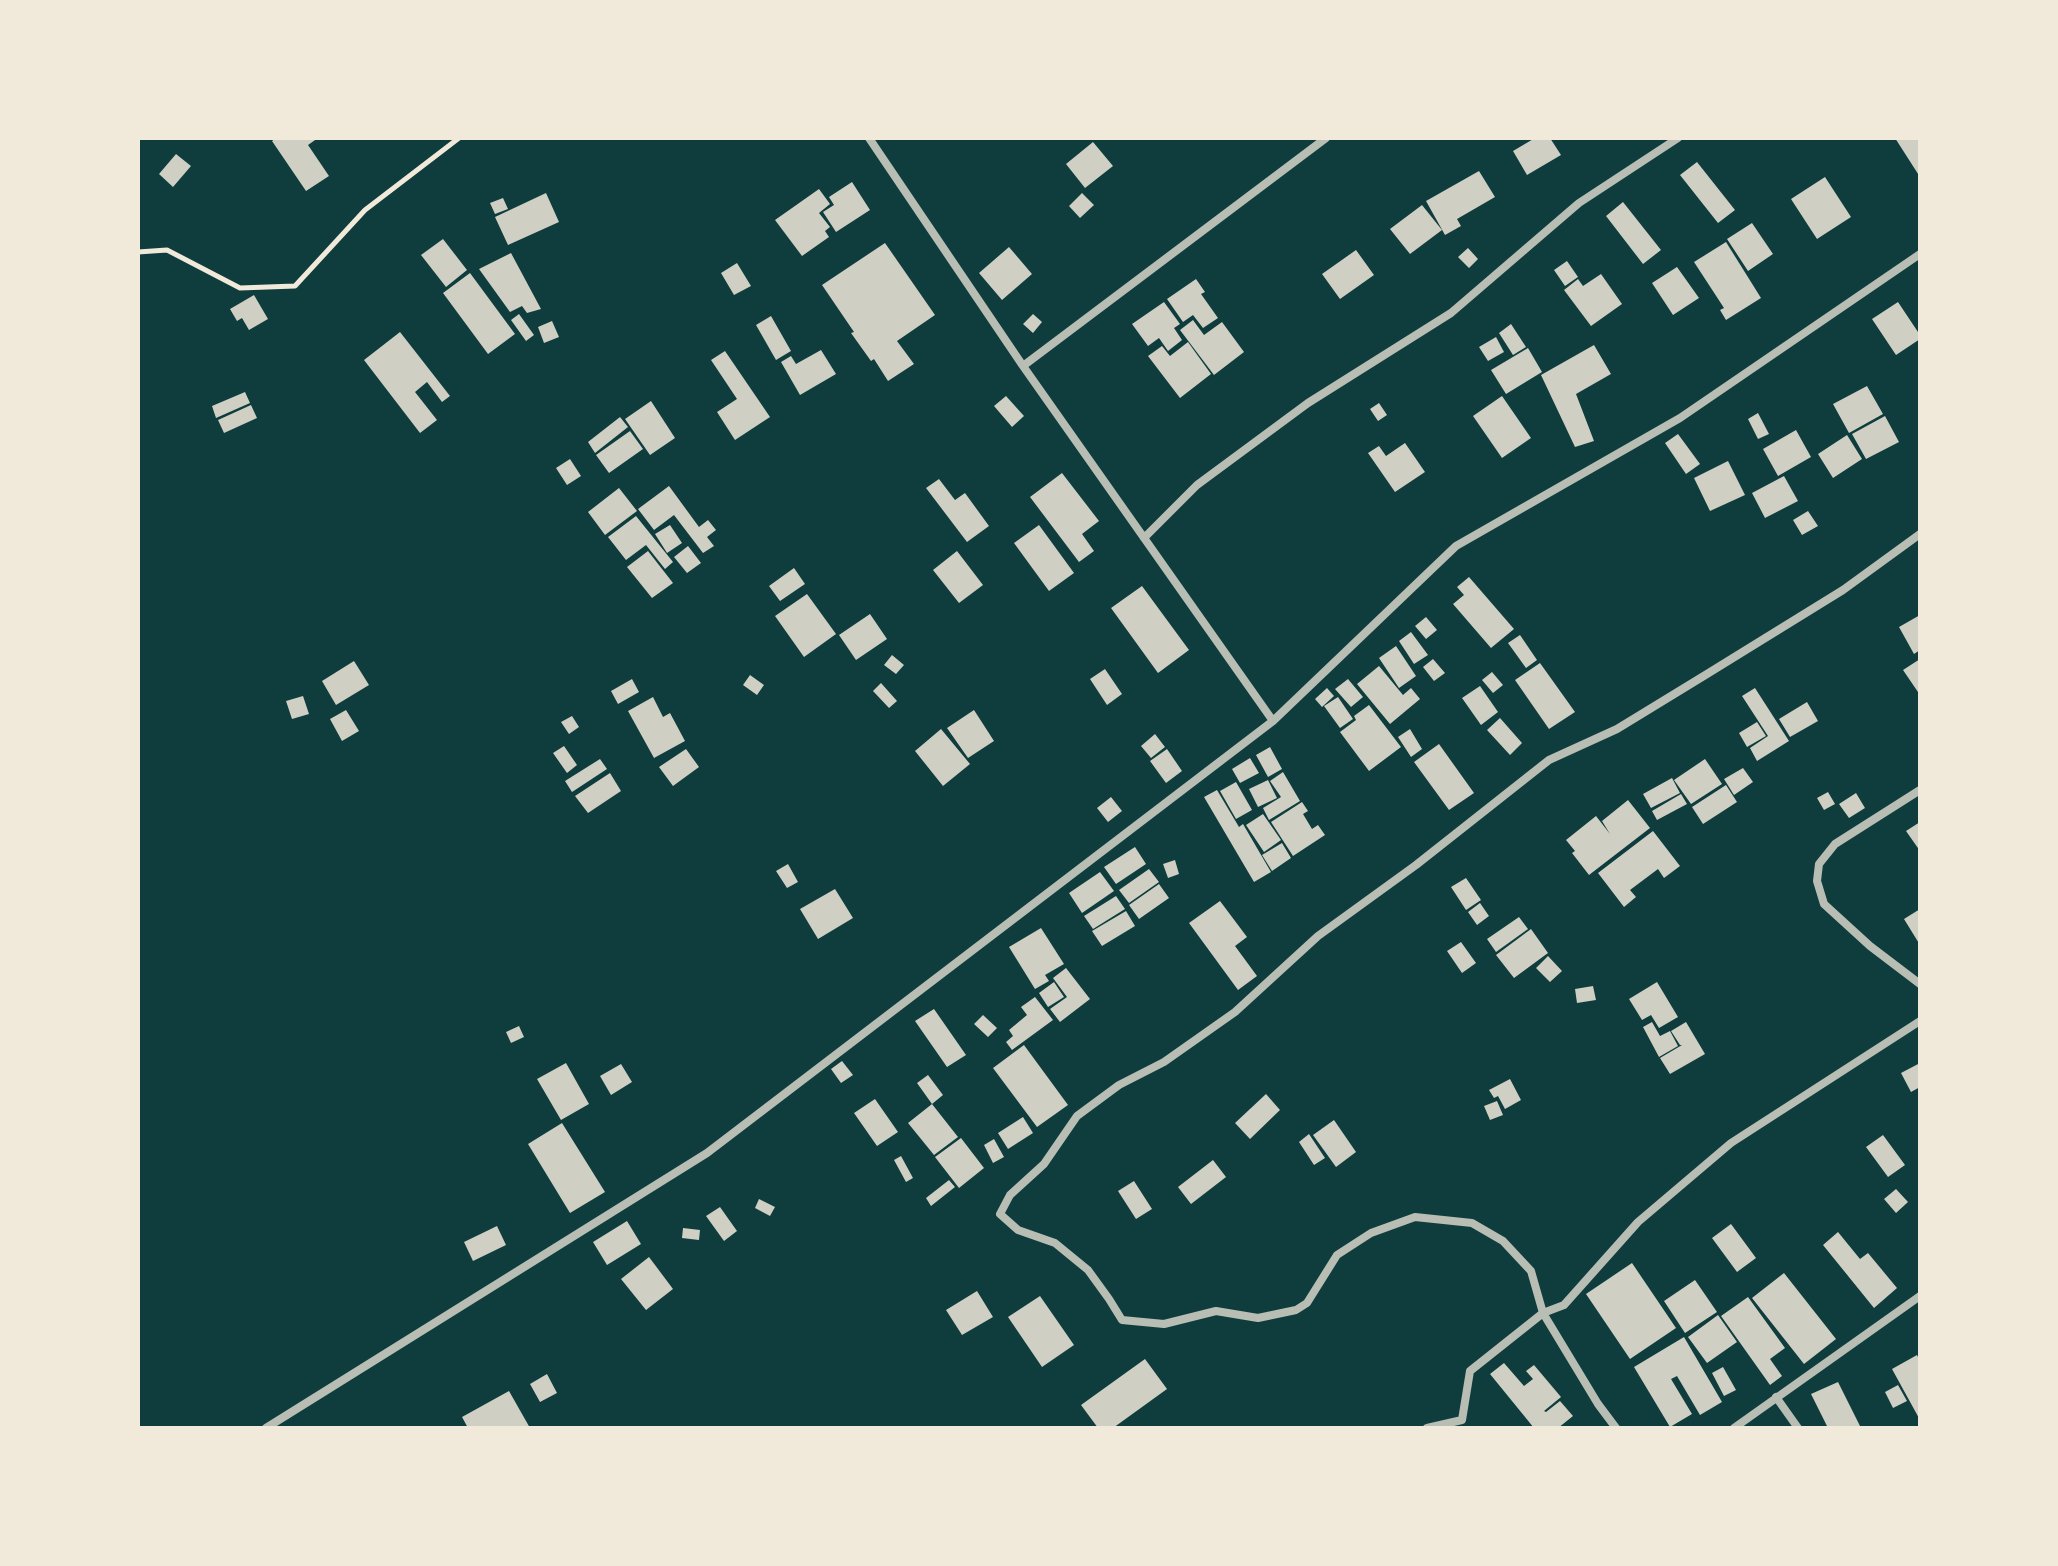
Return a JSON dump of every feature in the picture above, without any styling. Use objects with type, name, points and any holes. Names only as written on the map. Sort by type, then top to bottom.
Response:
[{"type":"street","points":[[869,138],[1023,366],[1273,721]]},
{"type":"street","points":[[1023,366],[1326,138]]},
{"type":"street","points":[[1144,538],[1197,485],[1308,403],[1451,313],[1579,203],[1678,138]]},
{"type":"street","points":[[266,1428],[707,1153],[1273,721],[1456,546],[1680,418],[1920,254]]},
{"type":"street","points":[[1616,1428],[1543,1313],[1531,1271],[1503,1241],[1472,1223],[1415,1217],[1371,1233],[1337,1255],[1307,1303],[1296,1310],[1258,1318],[1216,1311],[1164,1324],[1122,1320],[1088,1270],[1055,1243],[1018,1230],[1000,1214],[1010,1195],[1044,1164],[1077,1116],[1119,1085],[1164,1062],[1235,1012],[1318,936],[1416,865],[1549,760],[1617,729],[1843,590],[1920,534]]},
{"type":"street","points":[[1920,790],[1835,844],[1819,864],[1817,881],[1824,904],[1870,946],[1920,984]]},
{"type":"street","points":[[1427,1428],[1462,1420],[1470,1371],[1543,1313],[1564,1305],[1638,1222],[1731,1143],[1920,1021]]},
{"type":"street","points":[[1734,1428],[1920,1296]]},
{"type":"street","points":[[1776,1397],[1798,1428]]},
{"type":"path","points":[[138,252],[167,250],[240,288],[295,286],[365,210],[459,138]]},
{"type":"building","points":[[276,138],[318,138],[308,145],[329,176],[306,191],[272,141]]},
{"type":"building","points":[[1535,138],[1550,138],[1561,155],[1527,175],[1513,151]]},
{"type":"building","points":[[1895,138],[1920,138],[1920,177]]},
{"type":"building","points":[[1093,142],[1113,166],[1085,188],[1066,164]]},
{"type":"building","points":[[176,154],[191,166],[173,187],[159,174]]},
{"type":"building","points":[[1697,162],[1735,210],[1718,223],[1680,175]]},
{"type":"building","points":[[1479,171],[1495,197],[1457,219],[1461,226],[1445,235],[1426,201]]},
{"type":"building","points":[[1825,177],[1851,217],[1817,239],[1791,199]]},
{"type":"building","points":[[852,182],[870,210],[836,232],[823,212],[834,205],[829,197]]},
{"type":"building","points":[[819,189],[830,204],[819,213],[830,227],[825,231],[829,237],[802,256],[775,220]]},
{"type":"building","points":[[546,193],[559,222],[508,245],[495,217]]},
{"type":"building","points":[[1082,193],[1094,205],[1080,218],[1069,206]]},
{"type":"building","points":[[503,198],[508,209],[495,214],[490,203]]},
{"type":"building","points":[[1623,202],[1661,250],[1643,264],[1606,216]]},
{"type":"building","points":[[1422,205],[1442,230],[1410,254],[1390,229]]},
{"type":"building","points":[[1752,223],[1773,254],[1748,271],[1727,239]]},
{"type":"building","points":[[443,239],[467,270],[446,287],[421,255]]},
{"type":"building","points":[[1726,242],[1761,298],[1726,320],[1720,310],[1724,308],[1694,262]]},
{"type":"building","points":[[885,243],[935,315],[897,341],[914,364],[888,381],[851,333],[854,332],[822,285]]},
{"type":"building","points":[[1009,247],[1032,274],[1002,300],[979,273]]},
{"type":"building","points":[[1468,248],[1478,259],[1469,268],[1458,257]]},
{"type":"building","points":[[1356,250],[1374,275],[1340,299],[1322,274]]},
{"type":"building","points":[[511,253],[541,309],[527,313],[522,306],[510,312],[479,269]]},
{"type":"building","points":[[1567,261],[1578,277],[1565,286],[1554,270]]},
{"type":"building","points":[[737,263],[751,286],[734,295],[721,273]]},
{"type":"building","points":[[1677,267],[1699,298],[1673,315],[1652,283]]},
{"type":"building","points":[[470,273],[515,334],[488,354],[443,293]]},
{"type":"building","points":[[1601,274],[1622,304],[1591,326],[1564,290],[1578,279],[1583,286]]},
{"type":"building","points":[[1196,279],[1205,292],[1201,294],[1218,318],[1203,328],[1193,315],[1183,322],[1167,299]]},
{"type":"building","points":[[254,295],[268,319],[249,330],[242,318],[237,321],[230,309]]},
{"type":"building","points":[[1164,302],[1180,324],[1174,328],[1182,340],[1168,351],[1159,338],[1148,346],[1132,324]]},
{"type":"building","points":[[1898,302],[1920,339],[1896,355],[1872,319]]},
{"type":"building","points":[[519,314],[534,335],[526,341],[511,320]]},
{"type":"building","points":[[1033,314],[1042,322],[1033,333],[1023,324]]},
{"type":"building","points":[[771,316],[791,351],[776,360],[756,325]]},
{"type":"building","points":[[1193,320],[1204,335],[1222,322],[1244,352],[1214,375],[1180,330]]},
{"type":"building","points":[[552,321],[559,337],[544,343],[538,327]]},
{"type":"building","points":[[1511,324],[1526,347],[1513,355],[1499,333]]},
{"type":"building","points":[[400,332],[450,396],[442,402],[427,382],[415,392],[437,420],[420,433],[364,360]]},
{"type":"building","points":[[1496,337],[1504,352],[1488,361],[1479,347]]},
{"type":"building","points":[[1188,342],[1211,374],[1180,398],[1148,356],[1162,346],[1170,356]]},
{"type":"building","points":[[1594,345],[1611,374],[1576,394],[1594,441],[1575,447],[1541,375]]},
{"type":"building","points":[[1528,348],[1542,372],[1506,394],[1491,370]]},
{"type":"building","points":[[821,350],[836,374],[800,395],[781,362],[791,356],[796,364]]},
{"type":"building","points":[[725,351],[770,417],[735,440],[717,412],[737,399],[711,360]]},
{"type":"building","points":[[1867,386],[1883,414],[1849,433],[1833,404]]},
{"type":"building","points":[[245,392],[250,403],[216,418],[212,406]]},
{"type":"building","points":[[1006,396],[1024,416],[1012,427],[994,406]]},
{"type":"building","points":[[1502,396],[1531,438],[1502,458],[1473,416]]},
{"type":"building","points":[[651,401],[675,438],[650,455],[625,419]]},
{"type":"building","points":[[1379,403],[1387,415],[1378,421],[1370,409]]},
{"type":"building","points":[[251,405],[257,418],[224,433],[218,420]]},
{"type":"building","points":[[1758,413],[1769,434],[1758,439],[1748,419]]},
{"type":"building","points":[[1885,416],[1899,442],[1866,459],[1852,434]]},
{"type":"building","points":[[620,417],[628,427],[595,453],[588,442]]},
{"type":"building","points":[[1796,430],[1811,457],[1778,476],[1763,449]]},
{"type":"building","points":[[630,431],[643,449],[609,473],[596,455]]},
{"type":"building","points":[[1678,434],[1700,464],[1686,474],[1665,443]]},
{"type":"building","points":[[1847,435],[1862,459],[1833,478],[1818,454]]},
{"type":"building","points":[[1405,443],[1425,472],[1395,492],[1368,453],[1379,446],[1386,456]]},
{"type":"building","points":[[570,459],[581,476],[567,485],[556,468]]},
{"type":"building","points":[[1728,461],[1745,495],[1710,511],[1694,478]]},
{"type":"building","points":[[1062,473],[1099,521],[1082,534],[1094,551],[1079,562],[1030,497]]},
{"type":"building","points":[[1784,476],[1798,501],[1765,518],[1752,493]]},
{"type":"building","points":[[939,479],[955,500],[965,493],[989,526],[967,542],[926,488]]},
{"type":"building","points":[[669,486],[699,527],[708,520],[716,530],[707,537],[714,546],[703,553],[674,515],[654,530],[638,509]]},
{"type":"building","points":[[619,488],[637,511],[605,535],[588,512]]},
{"type":"building","points":[[1808,511],[1818,526],[1802,535],[1793,520]]},
{"type":"building","points":[[636,516],[673,562],[665,569],[646,545],[626,560],[608,537]]},
{"type":"building","points":[[670,525],[682,543],[667,553],[655,534]]},
{"type":"building","points":[[1039,525],[1074,573],[1049,591],[1014,543]]},
{"type":"building","points":[[688,546],[701,563],[687,573],[674,557]]},
{"type":"building","points":[[648,551],[673,583],[652,598],[627,567]]},
{"type":"building","points":[[957,551],[983,585],[959,603],[933,570]]},
{"type":"building","points":[[794,568],[805,584],[780,601],[769,586]]},
{"type":"building","points":[[1469,577],[1514,629],[1491,648],[1453,604],[1464,595],[1457,587]]},
{"type":"building","points":[[1142,586],[1189,650],[1158,673],[1111,608]]},
{"type":"building","points":[[807,594],[836,634],[804,657],[775,616]]},
{"type":"building","points":[[870,614],[887,639],[856,660],[839,635]]},
{"type":"building","points":[[1920,615],[1920,650],[1914,654],[1899,627]]},
{"type":"building","points":[[1426,617],[1437,630],[1426,639],[1415,626]]},
{"type":"building","points":[[1411,632],[1428,655],[1414,664],[1399,641]]},
{"type":"building","points":[[1520,635],[1537,660],[1526,668],[1508,643]]},
{"type":"building","points":[[1396,646],[1416,676],[1399,688],[1379,658]]},
{"type":"building","points":[[892,655],[904,665],[896,674],[884,665]]},
{"type":"building","points":[[1433,659],[1445,673],[1434,681],[1423,667]]},
{"type":"building","points":[[1920,659],[1920,695],[1903,670]]},
{"type":"building","points":[[354,661],[369,685],[336,705],[322,681]]},
{"type":"building","points":[[1540,663],[1575,712],[1549,729],[1515,680]]},
{"type":"building","points":[[1379,666],[1403,695],[1411,688],[1420,699],[1390,724],[1357,684]]},
{"type":"building","points":[[1105,669],[1122,694],[1107,705],[1090,679]]},
{"type":"building","points":[[1492,672],[1503,685],[1493,693],[1482,680]]},
{"type":"building","points":[[750,675],[764,685],[757,695],[743,685]]},
{"type":"building","points":[[632,679],[639,692],[618,704],[611,691]]},
{"type":"building","points":[[1348,679],[1363,697],[1351,707],[1335,689]]},
{"type":"building","points":[[881,683],[897,701],[889,708],[873,691]]},
{"type":"building","points":[[1480,686],[1498,712],[1481,725],[1462,698]]},
{"type":"building","points":[[1327,688],[1334,696],[1322,707],[1315,699]]},
{"type":"building","points":[[1755,688],[1789,741],[1757,761],[1750,748],[1768,736],[1742,696]]},
{"type":"building","points":[[303,696],[309,714],[292,719],[286,701]]},
{"type":"building","points":[[653,697],[663,717],[670,713],[685,741],[654,758],[628,711]]},
{"type":"building","points":[[1338,697],[1353,719],[1340,728],[1324,706]]},
{"type":"building","points":[[1807,702],[1818,721],[1790,737],[1779,719]]},
{"type":"building","points":[[1369,705],[1401,747],[1369,771],[1340,732]]},
{"type":"building","points":[[346,710],[359,731],[342,741],[330,719]]},
{"type":"building","points":[[974,710],[994,741],[968,758],[947,728]]},
{"type":"building","points":[[572,716],[579,727],[569,734],[561,722]]},
{"type":"building","points":[[1500,718],[1522,743],[1510,755],[1487,730]]},
{"type":"building","points":[[1757,722],[1766,736],[1747,747],[1739,733]]},
{"type":"building","points":[[941,729],[970,764],[943,786],[915,751]]},
{"type":"building","points":[[1410,729],[1422,749],[1411,757],[1398,737]]},
{"type":"building","points":[[1155,734],[1165,747],[1151,758],[1141,746]]},
{"type":"building","points":[[1439,744],[1474,793],[1449,810],[1414,762]]},
{"type":"building","points":[[564,746],[577,765],[567,773],[553,753]]},
{"type":"building","points":[[1270,747],[1282,769],[1268,777],[1256,755]]},
{"type":"building","points":[[686,749],[699,767],[673,786],[659,767]]},
{"type":"building","points":[[1167,749],[1182,771],[1166,783],[1150,761]]},
{"type":"building","points":[[1250,758],[1259,773],[1240,783],[1232,769]]},
{"type":"building","points":[[600,759],[607,769],[572,792],[565,781]]},
{"type":"building","points":[[1705,759],[1722,784],[1691,804],[1674,780]]},
{"type":"building","points":[[1743,768],[1753,782],[1734,795],[1724,779]]},
{"type":"building","points":[[1283,772],[1300,801],[1269,820],[1263,808],[1281,797],[1270,781]]},
{"type":"building","points":[[610,773],[621,791],[588,813],[575,796]]},
{"type":"building","points":[[1672,778],[1680,793],[1651,808],[1643,794]]},
{"type":"building","points":[[1268,780],[1277,798],[1258,807],[1249,789]]},
{"type":"building","points":[[1236,782],[1252,810],[1236,819],[1220,791]]},
{"type":"building","points":[[1726,785],[1737,802],[1703,824],[1692,807]]},
{"type":"building","points":[[1217,790],[1239,827],[1243,824],[1271,872],[1254,882],[1204,797]]},
{"type":"building","points":[[1828,792],[1835,804],[1824,810],[1817,798]]},
{"type":"building","points":[[1856,793],[1865,808],[1849,818],[1839,804]]},
{"type":"building","points":[[1681,794],[1687,804],[1657,820],[1652,811]]},
{"type":"building","points":[[1111,797],[1122,811],[1108,822],[1097,808]]},
{"type":"building","points":[[1628,800],[1650,828],[1589,875],[1566,840],[1596,816],[1610,834],[1602,821]]},
{"type":"building","points":[[1302,802],[1308,811],[1303,814],[1312,829],[1318,825],[1325,835],[1293,856],[1271,822]]},
{"type":"building","points":[[1263,814],[1281,840],[1264,852],[1246,825]]},
{"type":"building","points":[[1920,822],[1920,851],[1906,831]]},
{"type":"building","points":[[1653,831],[1680,866],[1664,878],[1658,869],[1630,890],[1636,897],[1624,907],[1598,873]]},
{"type":"building","points":[[1282,843],[1291,858],[1272,871],[1262,855]]},
{"type":"building","points":[[1135,847],[1146,864],[1116,884],[1104,867]]},
{"type":"building","points":[[1175,860],[1179,874],[1168,878],[1163,864]]},
{"type":"building","points":[[788,864],[798,882],[787,888],[776,871]]},
{"type":"building","points":[[1149,869],[1159,882],[1129,903],[1119,890]]},
{"type":"building","points":[[1100,872],[1114,891],[1082,913],[1069,893]]},
{"type":"building","points":[[1466,878],[1481,900],[1466,910],[1451,887]]},
{"type":"building","points":[[1159,884],[1169,898],[1139,919],[1129,905]]},
{"type":"building","points":[[835,889],[853,918],[818,939],[800,909]]},
{"type":"building","points":[[1116,896],[1125,909],[1093,929],[1084,916]]},
{"type":"building","points":[[1220,901],[1247,937],[1235,946],[1257,976],[1238,990],[1189,923]]},
{"type":"building","points":[[1480,903],[1489,916],[1477,925],[1468,912]]},
{"type":"building","points":[[1920,909],[1920,945],[1904,919]]},
{"type":"building","points":[[1126,911],[1135,926],[1102,946],[1092,931]]},
{"type":"building","points":[[1519,917],[1528,929],[1496,952],[1487,939]]},
{"type":"building","points":[[1041,928],[1064,964],[1045,975],[1049,981],[1035,989],[1009,947]]},
{"type":"building","points":[[1531,929],[1548,953],[1514,978],[1496,955]]},
{"type":"building","points":[[1461,942],[1476,963],[1462,973],[1447,951]]},
{"type":"building","points":[[1548,956],[1562,971],[1550,982],[1536,968]]},
{"type":"building","points":[[1066,968],[1090,999],[1060,1022],[1050,1009],[1067,997],[1053,978]]},
{"type":"building","points":[[1054,982],[1064,997],[1048,1007],[1039,993]]},
{"type":"building","points":[[1657,982],[1678,1017],[1659,1028],[1651,1015],[1642,1020],[1629,999]]},
{"type":"building","points":[[1593,986],[1596,1000],[1577,1003],[1575,989]]},
{"type":"building","points":[[1035,997],[1053,1020],[1012,1050],[1006,1042],[1013,1036],[1009,1030],[1027,1015],[1021,1007]]},
{"type":"building","points":[[934,1009],[966,1055],[947,1067],[915,1021]]},
{"type":"building","points":[[983,1015],[997,1028],[988,1037],[974,1024]]},
{"type":"building","points":[[1652,1022],[1660,1036],[1670,1031],[1678,1046],[1659,1057],[1643,1027]]},
{"type":"building","points":[[1686,1022],[1705,1054],[1670,1074],[1660,1058],[1682,1045],[1671,1031]]},
{"type":"building","points":[[519,1026],[524,1037],[511,1043],[506,1032]]},
{"type":"building","points":[[1024,1045],[1068,1105],[1037,1127],[993,1068]]},
{"type":"building","points":[[842,1061],[853,1075],[841,1083],[831,1069]]},
{"type":"building","points":[[566,1063],[589,1104],[561,1120],[537,1079]]},
{"type":"building","points":[[1920,1063],[1920,1087],[1911,1092],[1901,1073]]},
{"type":"building","points":[[621,1064],[632,1082],[611,1095],[600,1076]]},
{"type":"building","points":[[928,1075],[943,1095],[932,1104],[917,1083]]},
{"type":"building","points":[[1510,1079],[1521,1100],[1505,1109],[1498,1096],[1494,1098],[1489,1090]]},
{"type":"building","points":[[1266,1094],[1280,1110],[1250,1139],[1235,1123]]},
{"type":"building","points":[[875,1099],[898,1132],[877,1146],[854,1113]]},
{"type":"building","points":[[1497,1101],[1503,1115],[1490,1120],[1484,1106]]},
{"type":"building","points":[[932,1104],[958,1137],[934,1155],[908,1123]]},
{"type":"building","points":[[1023,1117],[1033,1133],[1008,1149],[998,1133]]},
{"type":"building","points":[[1334,1120],[1356,1152],[1336,1167],[1313,1135]]},
{"type":"building","points":[[562,1123],[605,1192],[570,1213],[528,1144]]},
{"type":"building","points":[[1309,1134],[1325,1158],[1314,1165],[1299,1142]]},
{"type":"building","points":[[1883,1135],[1905,1165],[1888,1177],[1866,1147]]},
{"type":"building","points":[[961,1138],[984,1168],[959,1188],[935,1157]]},
{"type":"building","points":[[994,1139],[1004,1157],[993,1163],[984,1145]]},
{"type":"building","points":[[901,1156],[913,1178],[906,1182],[894,1160]]},
{"type":"building","points":[[1213,1160],[1226,1177],[1191,1204],[1178,1187]]},
{"type":"building","points":[[949,1180],[955,1187],[931,1206],[926,1198]]},
{"type":"building","points":[[1134,1181],[1152,1209],[1136,1219],[1118,1191]]},
{"type":"building","points":[[1896,1189],[1908,1202],[1896,1213],[1884,1199]]},
{"type":"building","points":[[759,1199],[775,1207],[770,1216],[755,1208]]},
{"type":"building","points":[[720,1207],[737,1231],[724,1241],[706,1216]]},
{"type":"building","points":[[627,1221],[641,1244],[607,1265],[593,1242]]},
{"type":"building","points":[[1731,1224],[1756,1258],[1737,1272],[1712,1238]]},
{"type":"building","points":[[497,1226],[506,1245],[473,1261],[464,1242]]},
{"type":"building","points":[[683,1228],[700,1230],[699,1240],[682,1238]]},
{"type":"building","points":[[1838,1232],[1860,1259],[1868,1253],[1897,1288],[1874,1308],[1823,1245]]},
{"type":"building","points":[[649,1257],[673,1289],[646,1310],[621,1279]]},
{"type":"building","points":[[1632,1263],[1676,1328],[1630,1359],[1586,1294]]},
{"type":"building","points":[[1784,1273],[1836,1339],[1804,1364],[1752,1298]]},
{"type":"building","points":[[1695,1280],[1717,1312],[1685,1333],[1664,1301]]},
{"type":"building","points":[[977,1291],[993,1317],[962,1335],[946,1310]]},
{"type":"building","points":[[1040,1296],[1074,1345],[1042,1367],[1008,1317]]},
{"type":"building","points":[[1748,1297],[1785,1348],[1770,1359],[1782,1376],[1770,1385],[1721,1316]]},
{"type":"building","points":[[1718,1315],[1737,1342],[1707,1363],[1688,1337]]},
{"type":"building","points":[[1684,1337],[1722,1402],[1700,1415],[1677,1376],[1671,1379],[1692,1414],[1670,1427],[1634,1367]]},
{"type":"building","points":[[1917,1355],[1920,1361],[1920,1420],[1892,1369]]},
{"type":"building","points":[[1145,1359],[1167,1389],[1113,1428],[1098,1428],[1081,1405]]},
{"type":"building","points":[[1504,1363],[1524,1386],[1533,1379],[1526,1371],[1534,1365],[1561,1397],[1544,1411],[1560,1401],[1573,1416],[1558,1428],[1534,1428],[1490,1374]]},
{"type":"building","points":[[1723,1367],[1736,1390],[1724,1396],[1712,1373]]},
{"type":"building","points":[[547,1374],[557,1393],[540,1402],[530,1384]]},
{"type":"building","points":[[1838,1382],[1861,1428],[1828,1428],[1811,1394]]},
{"type":"building","points":[[1898,1385],[1907,1401],[1893,1408],[1885,1392]]},
{"type":"building","points":[[509,1391],[530,1428],[468,1428],[462,1417]]}]
